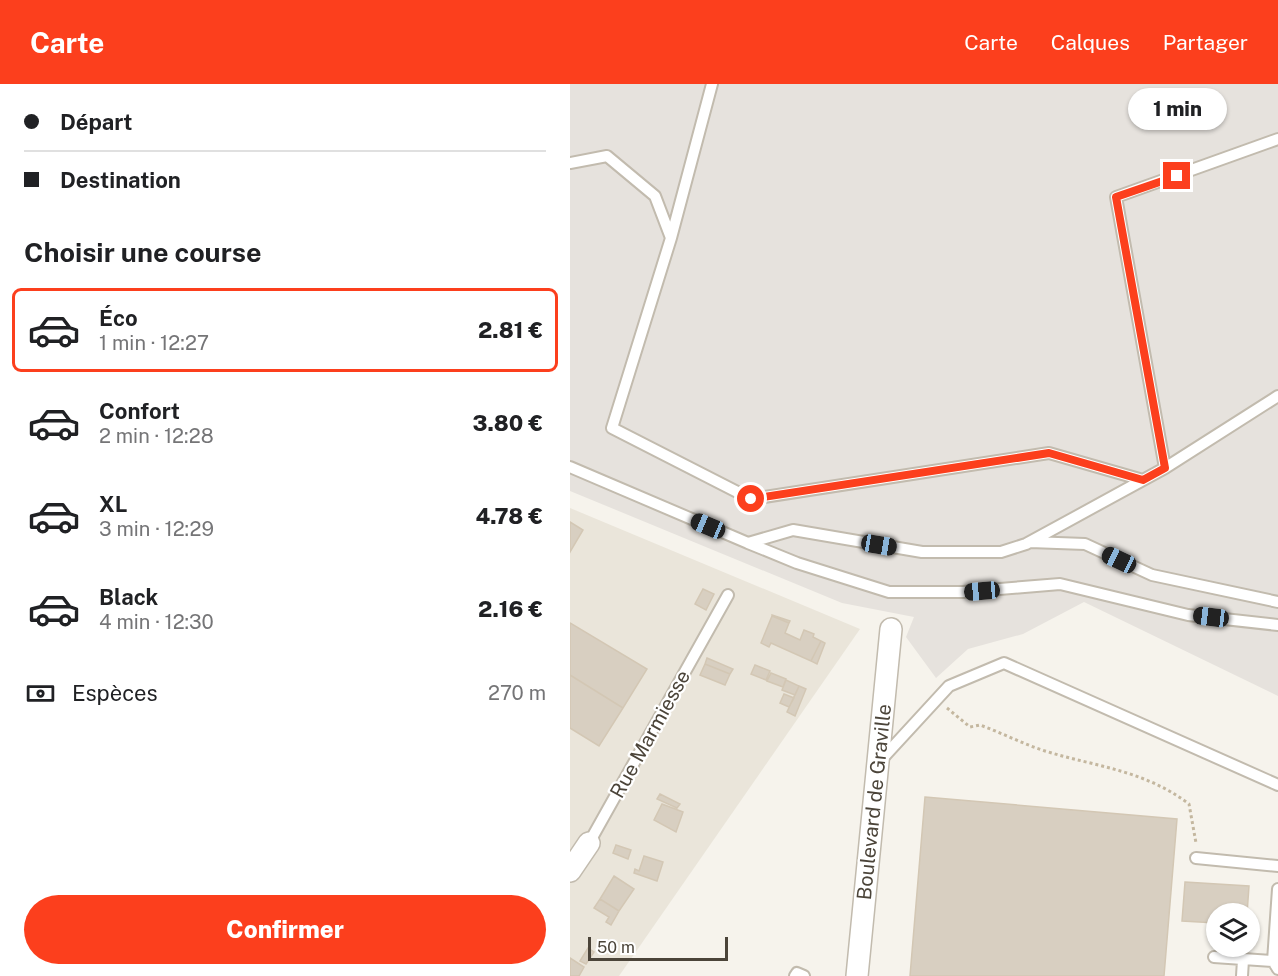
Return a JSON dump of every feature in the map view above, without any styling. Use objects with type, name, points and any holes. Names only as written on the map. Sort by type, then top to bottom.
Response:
[{"type":"street","name":"Boulevard de Graville","points":[[857,976],[891,628]]},
{"type":"street","name":"Rue Marmiesse","points":[[570,871],[589,843]]},
{"type":"lane","points":[[712,84],[671,238],[612,428],[751,499],[1049,453],[1143,480]]},
{"type":"lane","points":[[1165,468],[1116,197],[1278,139]]},
{"type":"lane","points":[[570,163],[607,156],[655,196],[671,238]]},
{"type":"lane","points":[[747,543],[794,530],[922,552],[1001,552],[1030,542],[1165,468],[1278,396]]},
{"type":"lane","points":[[570,467],[797,563],[889,592],[963,592],[1060,584],[1188,615],[1278,625]]},
{"type":"lane","points":[[1030,542],[1085,544],[1152,575],[1278,602]]},
{"type":"lane","name":"Rue Marmiesse","points":[[589,843],[728,595]]},
{"type":"lane","points":[[878,764],[949,686],[985,673],[1004,663],[1278,785]]},
{"type":"lane","points":[[1196,858],[1278,866]]},
{"type":"lane","points":[[1214,957],[1275,965],[1278,889]]},
{"type":"lane","points":[[1242,976],[1243,960]]},
{"type":"lane","points":[[795,976],[797,973],[804,976]]},
{"type":"path","points":[[935,702],[950,710],[970,727],[980,725],[1046,751],[1110,766],[1170,789],[1189,804],[1196,834],[1196,858]]},
{"type":"shaded area","points":[[570,84],[1278,84],[1278,696],[1084,602],[1023,634],[968,649],[936,678],[906,637],[914,617],[842,603],[570,491]]},
{"type":"shaded area","points":[[570,508],[860,629],[619,976],[570,976]]},
{"type":"building","points":[[570,522],[583,530],[570,552]]},
{"type":"building","points":[[703,589],[714,594],[706,610],[695,604]]},
{"type":"building","points":[[772,615],[790,621],[789,623]]},
{"type":"building","points":[[772,616],[789,623],[785,633],[800,640],[804,630],[814,634],[813,637],[821,641],[811,661],[771,643],[769,647],[761,643]]},
{"type":"building","points":[[570,623],[647,669],[623,708],[570,675]]},
{"type":"building","points":[[821,641],[825,643],[817,664],[811,661]]},
{"type":"building","points":[[707,658],[733,669],[730,674],[705,664]]},
{"type":"building","points":[[705,664],[730,674],[725,685],[700,675]]},
{"type":"building","points":[[755,665],[770,671],[766,680],[751,674]]},
{"type":"building","points":[[771,673],[786,679],[783,687],[767,681]]},
{"type":"building","points":[[570,675],[623,708],[599,746],[570,728]]},
{"type":"building","points":[[786,680],[799,686],[795,695],[782,690]]},
{"type":"building","points":[[799,686],[806,689],[795,716],[787,712]]},
{"type":"building","points":[[784,694],[794,698],[789,707],[780,703]]},
{"type":"building","points":[[660,794],[680,804],[677,808],[657,799]]},
{"type":"building","points":[[925,797],[1177,819],[1164,976],[910,976]]},
{"type":"building","points":[[662,804],[683,812],[676,832],[654,820]]},
{"type":"building","points":[[616,845],[631,850],[628,859],[613,853]]},
{"type":"building","points":[[644,856],[663,862],[657,881],[634,873],[635,869],[639,871]]},
{"type":"building","points":[[614,876],[634,889],[619,911],[600,899]]},
{"type":"building","points":[[1185,882],[1249,886],[1248,903],[1206,903],[1206,922],[1182,921]]},
{"type":"building","points":[[600,899],[619,911],[611,925],[606,922],[609,917],[594,908]]},
{"type":"building","points":[[588,948],[594,952],[586,964],[580,961]]},
{"type":"building","points":[[570,958],[584,967],[579,976],[570,976]]},
{"type":"route","points":[[751,499],[1049,453],[1143,480],[1165,468],[1116,197],[1177,176]]}]
